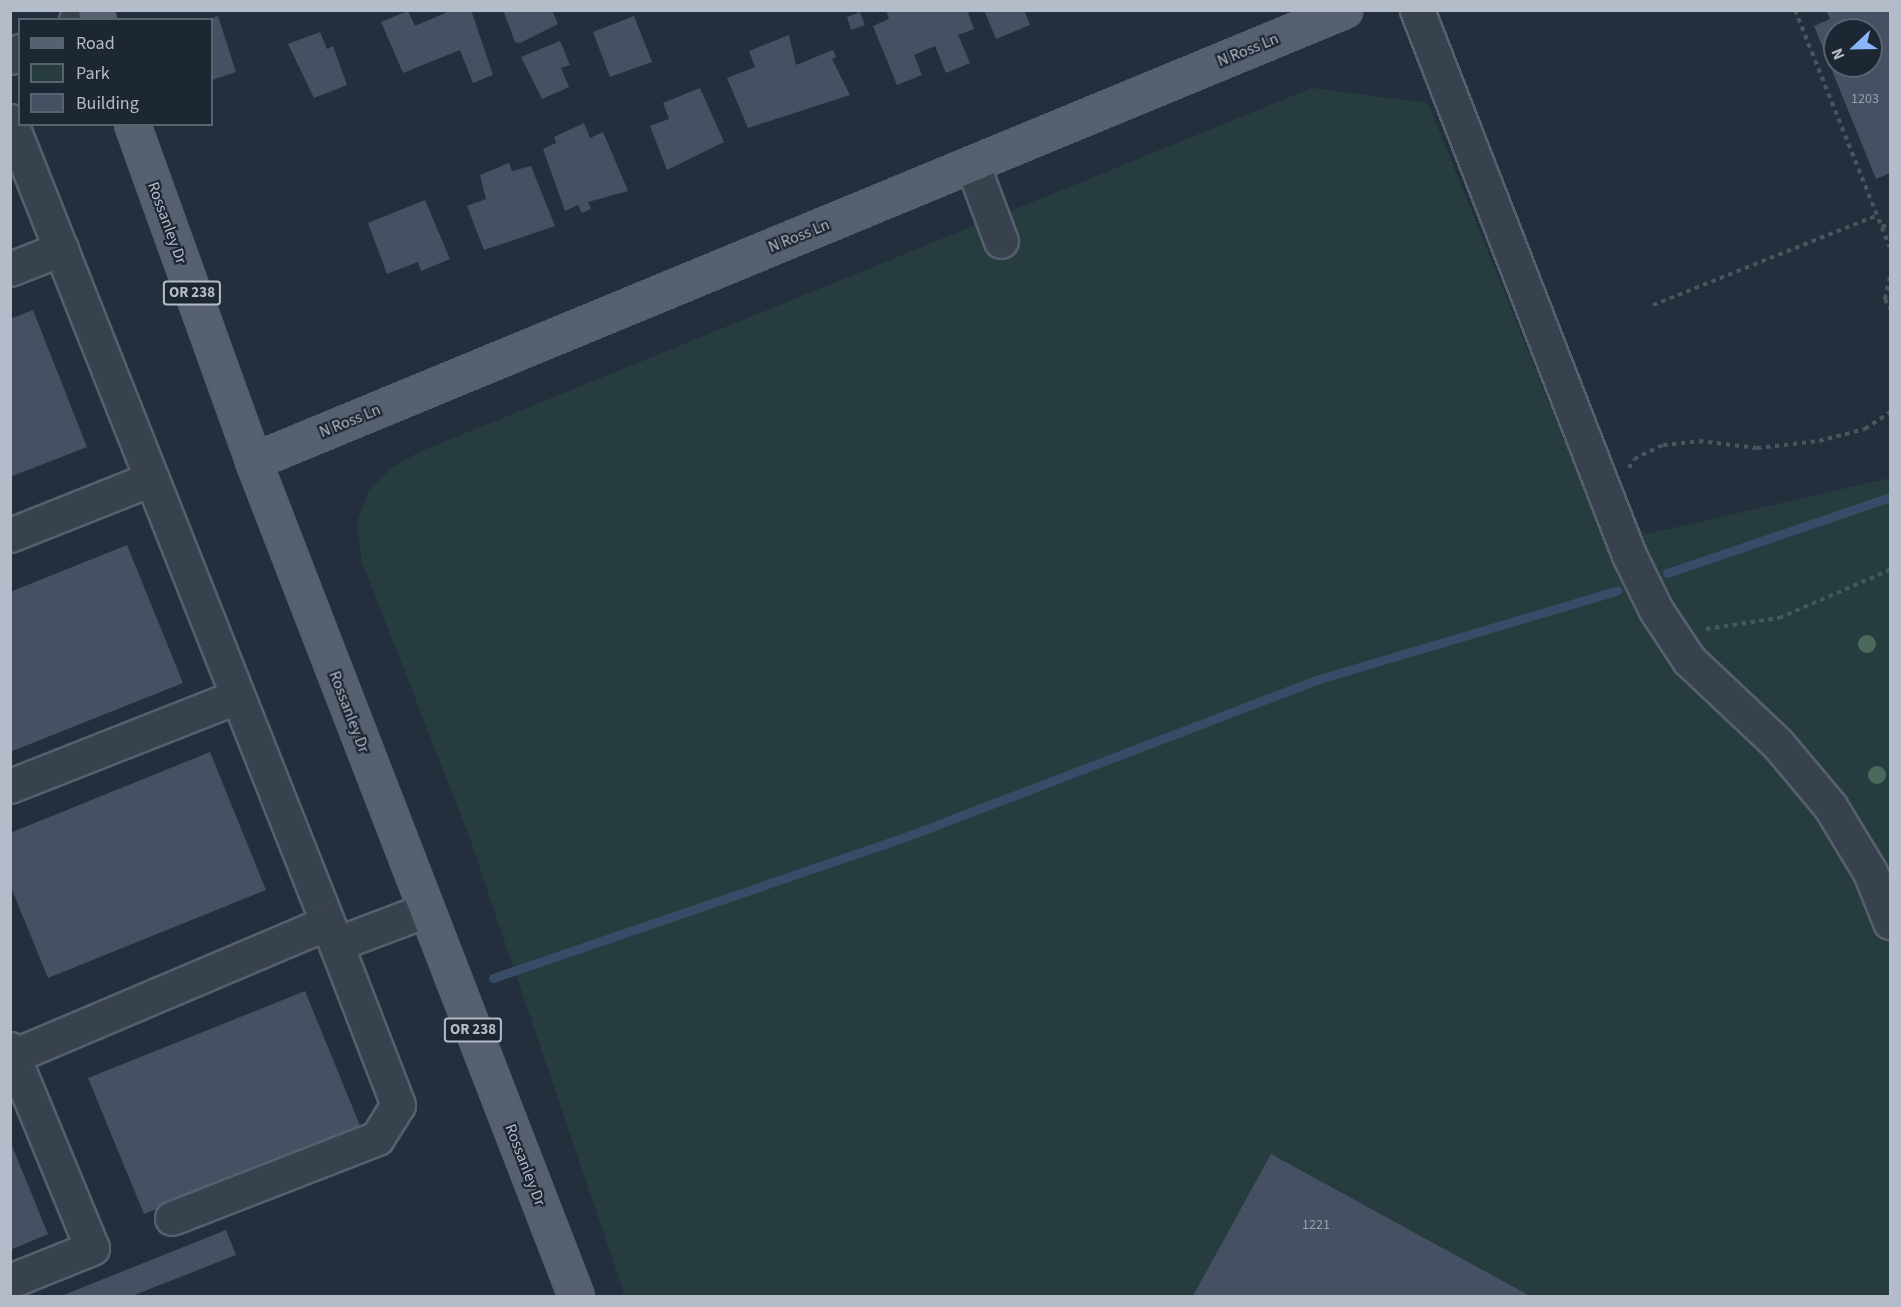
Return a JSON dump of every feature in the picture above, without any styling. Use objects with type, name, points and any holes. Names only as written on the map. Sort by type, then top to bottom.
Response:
[{"type":"main road","name":"N Ross Ln","points":[[253,461],[1344,10]]},
{"type":"main road","name":"Rossanley Dr","points":[[133,126],[253,461],[576,1296]]},
{"type":"lane","points":[[79,18],[93,10]]},
{"type":"lane","points":[[1417,10],[1629,555],[1670,631],[1689,660],[1778,744],[1830,806],[1870,872],[1890,922]]},
{"type":"lane","points":[[10,121],[398,1105],[377,1138],[172,1218]]},
{"type":"lane","points":[[972,164],[1001,241]]},
{"type":"lane","points":[[10,269],[61,249]]},
{"type":"lane","points":[[10,535],[151,479]]},
{"type":"lane","points":[[10,786],[236,697]]},
{"type":"lane","points":[[10,1281],[92,1248],[12,1053],[332,934],[426,910]]},
{"type":"path","points":[[1795,10],[1890,247]]},
{"type":"path","points":[[1653,305],[1878,215]]},
{"type":"path","points":[[1882,226],[1890,223]]},
{"type":"path","points":[[1890,277],[1885,299],[1890,309]]},
{"type":"path","points":[[1627,478],[1634,459],[1663,445],[1692,441],[1758,448],[1795,445],[1865,429],[1890,412]]},
{"type":"path","points":[[1670,631],[1756,625],[1890,570]]},
{"type":"green space","points":[[1312,88],[1428,103],[1590,505],[1647,534],[1890,478],[1890,1296],[625,1296],[469,836],[362,562],[357,523],[368,492],[391,468],[419,452]]},
{"type":"building","points":[[452,10],[471,10],[493,75],[473,83],[460,50],[403,73],[381,22],[408,11],[415,26]]},
{"type":"building","points":[[503,10],[552,10],[558,24],[520,43],[515,42]]},
{"type":"building","points":[[886,10],[974,10],[968,13],[974,29],[958,35],[970,63],[946,73],[935,46],[914,55],[922,75],[897,85],[873,26],[889,19]]},
{"type":"building","points":[[984,10],[1024,10],[1030,25],[996,39]]},
{"type":"building","points":[[1826,10],[1890,10],[1890,173],[1876,179],[1835,78],[1883,78],[1883,18],[1830,18]]},
{"type":"building","points":[[860,12],[865,25],[851,30],[847,17]]},
{"type":"building","points":[[218,16],[236,72],[213,80],[213,18]]},
{"type":"building","points":[[634,16],[652,62],[610,77],[593,32]]},
{"type":"building","points":[[1823,22],[1823,48],[1814,26]]},
{"type":"building","points":[[320,32],[327,49],[333,46],[347,85],[314,98],[288,44]]},
{"type":"building","points":[[789,35],[796,65],[833,50],[836,57],[832,59],[850,95],[748,128],[727,78],[755,67],[749,51]]},
{"type":"building","points":[[560,41],[570,65],[561,68],[569,87],[542,99],[521,57]]},
{"type":"building","points":[[700,88],[724,142],[667,170],[650,126],[669,119],[663,103]]},
{"type":"building","points":[[584,123],[590,138],[603,132],[628,191],[588,202],[591,209],[582,213],[578,205],[565,211],[543,149],[556,143],[554,137]]},
{"type":"building","points":[[509,163],[512,171],[531,166],[555,226],[484,250],[467,206],[486,199],[480,175]]},
{"type":"building","points":[[425,200],[450,259],[421,271],[418,262],[387,274],[368,223]]},
{"type":"building","points":[[33,310],[87,447],[10,477],[10,319]]},
{"type":"building","points":[[127,545],[183,683],[10,752],[10,592]]},
{"type":"building","points":[[210,752],[266,890],[48,978],[10,885],[10,833]]},
{"type":"building","points":[[305,991],[361,1128],[144,1214],[88,1078]]},
{"type":"building","points":[[10,1141],[48,1234],[10,1250]]},
{"type":"building","points":[[1271,1154],[1530,1296],[1193,1296]]},
{"type":"building","points":[[226,1230],[236,1255],[132,1296],[61,1296]]},
{"type":"waterway","points":[[1667,573],[1890,497]]},
{"type":"waterway","points":[[493,978],[900,839],[1319,679],[1617,591]]}]
